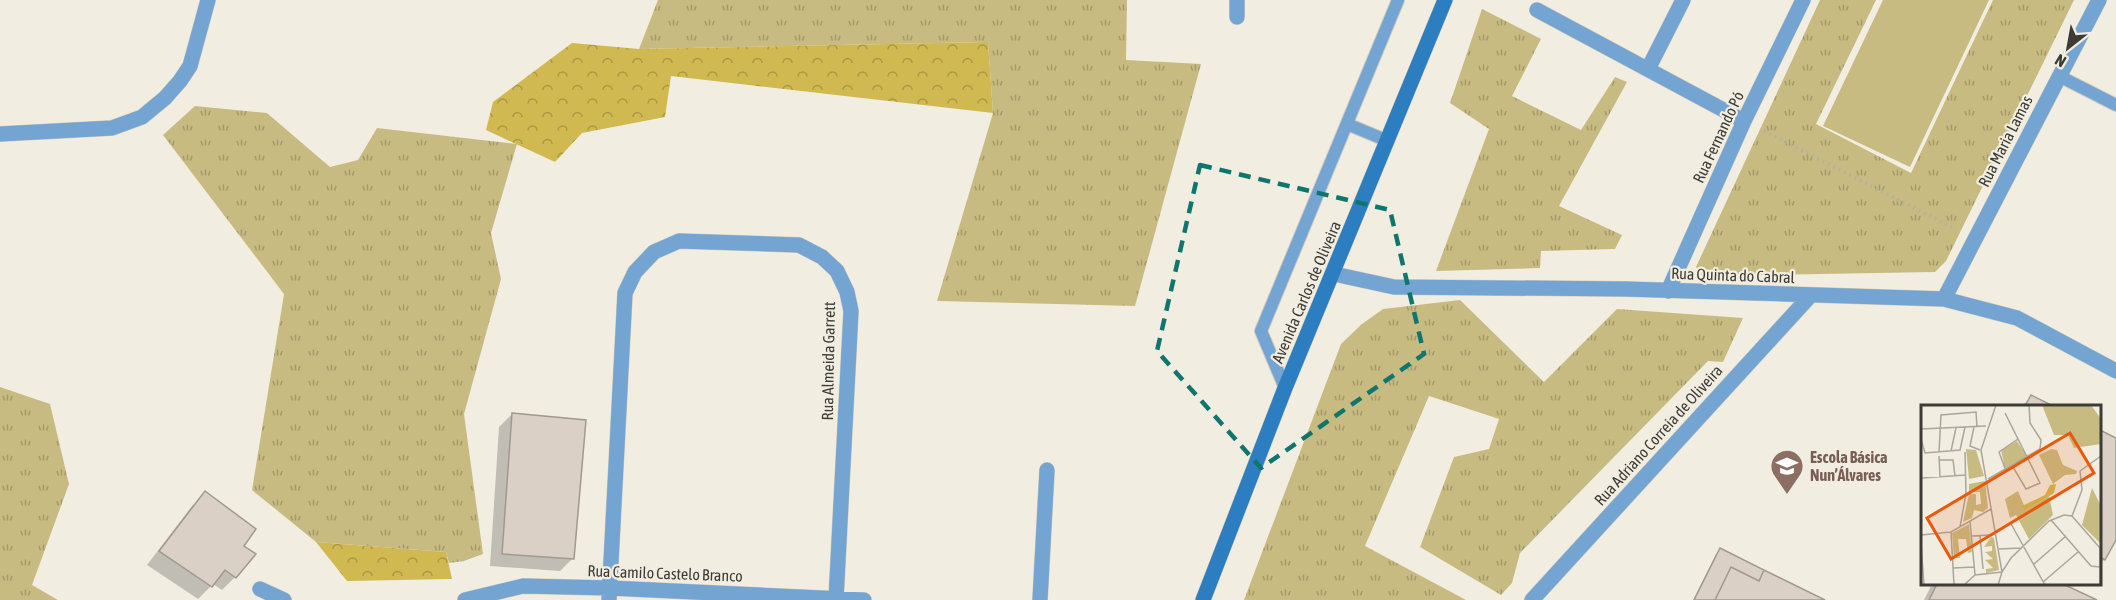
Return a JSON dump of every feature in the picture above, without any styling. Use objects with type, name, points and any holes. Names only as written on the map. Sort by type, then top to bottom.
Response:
[{"type":"main road","name":"Avenida Carlos de Oliveira","points":[[1203,600],[1285,388],[1334,274],[1445,0]]},
{"type":"street","points":[[0,134],[112,128],[142,117],[165,98],[190,66],[208,0]]},
{"type":"street","points":[[1237,0],[1237,17]]},
{"type":"street","points":[[1648,69],[1683,0]]},
{"type":"street","name":"Rua Fernando Pó","points":[[1668,291],[1744,121],[1803,0]]},
{"type":"street","name":"Rua Maria Lamas","points":[[1944,299],[2099,0]]},
{"type":"street","points":[[1537,10],[1744,121]]},
{"type":"street","name":"Rua Almeida Garrett","points":[[609,594],[626,293],[635,272],[654,252],[679,241],[799,245],[822,257],[837,271],[848,292],[851,311],[836,598]]},
{"type":"street","name":"Rua Quinta do Cabral","points":[[1334,274],[1394,287],[1668,291],[1944,299],[2017,318],[2116,371]]},
{"type":"street","name":"Rua Adriano Correia de Oliveira","points":[[1532,600],[1811,295]]},
{"type":"street","points":[[1040,600],[1047,470]]},
{"type":"street","name":"Rua Camilo Castelo Branco","points":[[465,600],[523,586],[609,594],[864,600]]},
{"type":"street","points":[[260,589],[284,600]]},
{"type":"lane","points":[[1285,388],[1261,331],[1398,0]]},
{"type":"lane","points":[[2059,76],[2116,105]]},
{"type":"lane","points":[[1347,124],[1388,141]]},
{"type":"path","points":[[1744,121],[1975,239]]},
{"type":"highlighted area","points":[[1200,165],[1390,210],[1424,354],[1261,468],[1157,351]]},
{"type":"green space","points":[[658,0],[1127,0],[1126,60],[1201,64],[1135,306],[937,301],[993,113],[988,42],[639,49]]},
{"type":"green space","points":[[1820,0],[1876,0],[1816,124],[1911,173],[1993,0],[2074,0],[1946,261],[1935,272],[1702,276],[1696,267]]},
{"type":"green space","points":[[1883,0],[1989,0],[1910,167],[1823,126]]},
{"type":"green space","points":[[1482,9],[1541,39],[1512,96],[1581,130],[1615,77],[1627,82],[1559,206],[1622,235],[1615,249],[1541,251],[1540,268],[1436,271],[1489,129],[1450,103]]},
{"type":"green space","points":[[988,42],[993,113],[671,76],[665,117],[582,133],[555,162],[486,130],[493,102],[572,43],[639,49]]},
{"type":"green space","points":[[195,106],[267,113],[330,167],[358,160],[377,128],[517,144],[491,233],[501,279],[464,414],[483,554],[464,561],[449,563],[446,552],[316,542],[252,490],[284,294],[163,135]]},
{"type":"green space","points":[[1460,300],[1544,382],[1617,309],[1743,318],[1723,362],[1708,361],[1520,553],[1512,583],[1501,595],[1420,547],[1454,457],[1489,449],[1499,419],[1429,396],[1365,546],[1466,600],[1244,600],[1341,344],[1362,324],[1383,309]]},
{"type":"green space","points":[[0,387],[50,404],[69,484],[32,585],[58,600],[0,600]]},
{"type":"green space","points":[[316,542],[446,552],[452,579],[347,581]]},
{"type":"building","points":[[2031,395],[2051,405],[2026,405]]},
{"type":"building","points":[[512,413],[586,420],[574,559],[502,554]]},
{"type":"building","points":[[2101,430],[2116,438],[2116,540],[2105,560],[2101,558]]},
{"type":"building","points":[[205,491],[256,529],[244,546],[256,554],[236,578],[225,570],[212,587],[159,551]]},
{"type":"building","points":[[1720,548],[1764,570],[1759,581],[1731,567],[1715,600],[1694,600]]},
{"type":"building","points":[[1731,567],[1759,581],[1764,570],[1825,600],[1715,600]]},
{"type":"building","points":[[1936,585],[2065,585],[2097,600],[1929,600]]},
{"type":"place","name":"Escola Básica Nun’Álvares","points":[[1787,495]]}]
